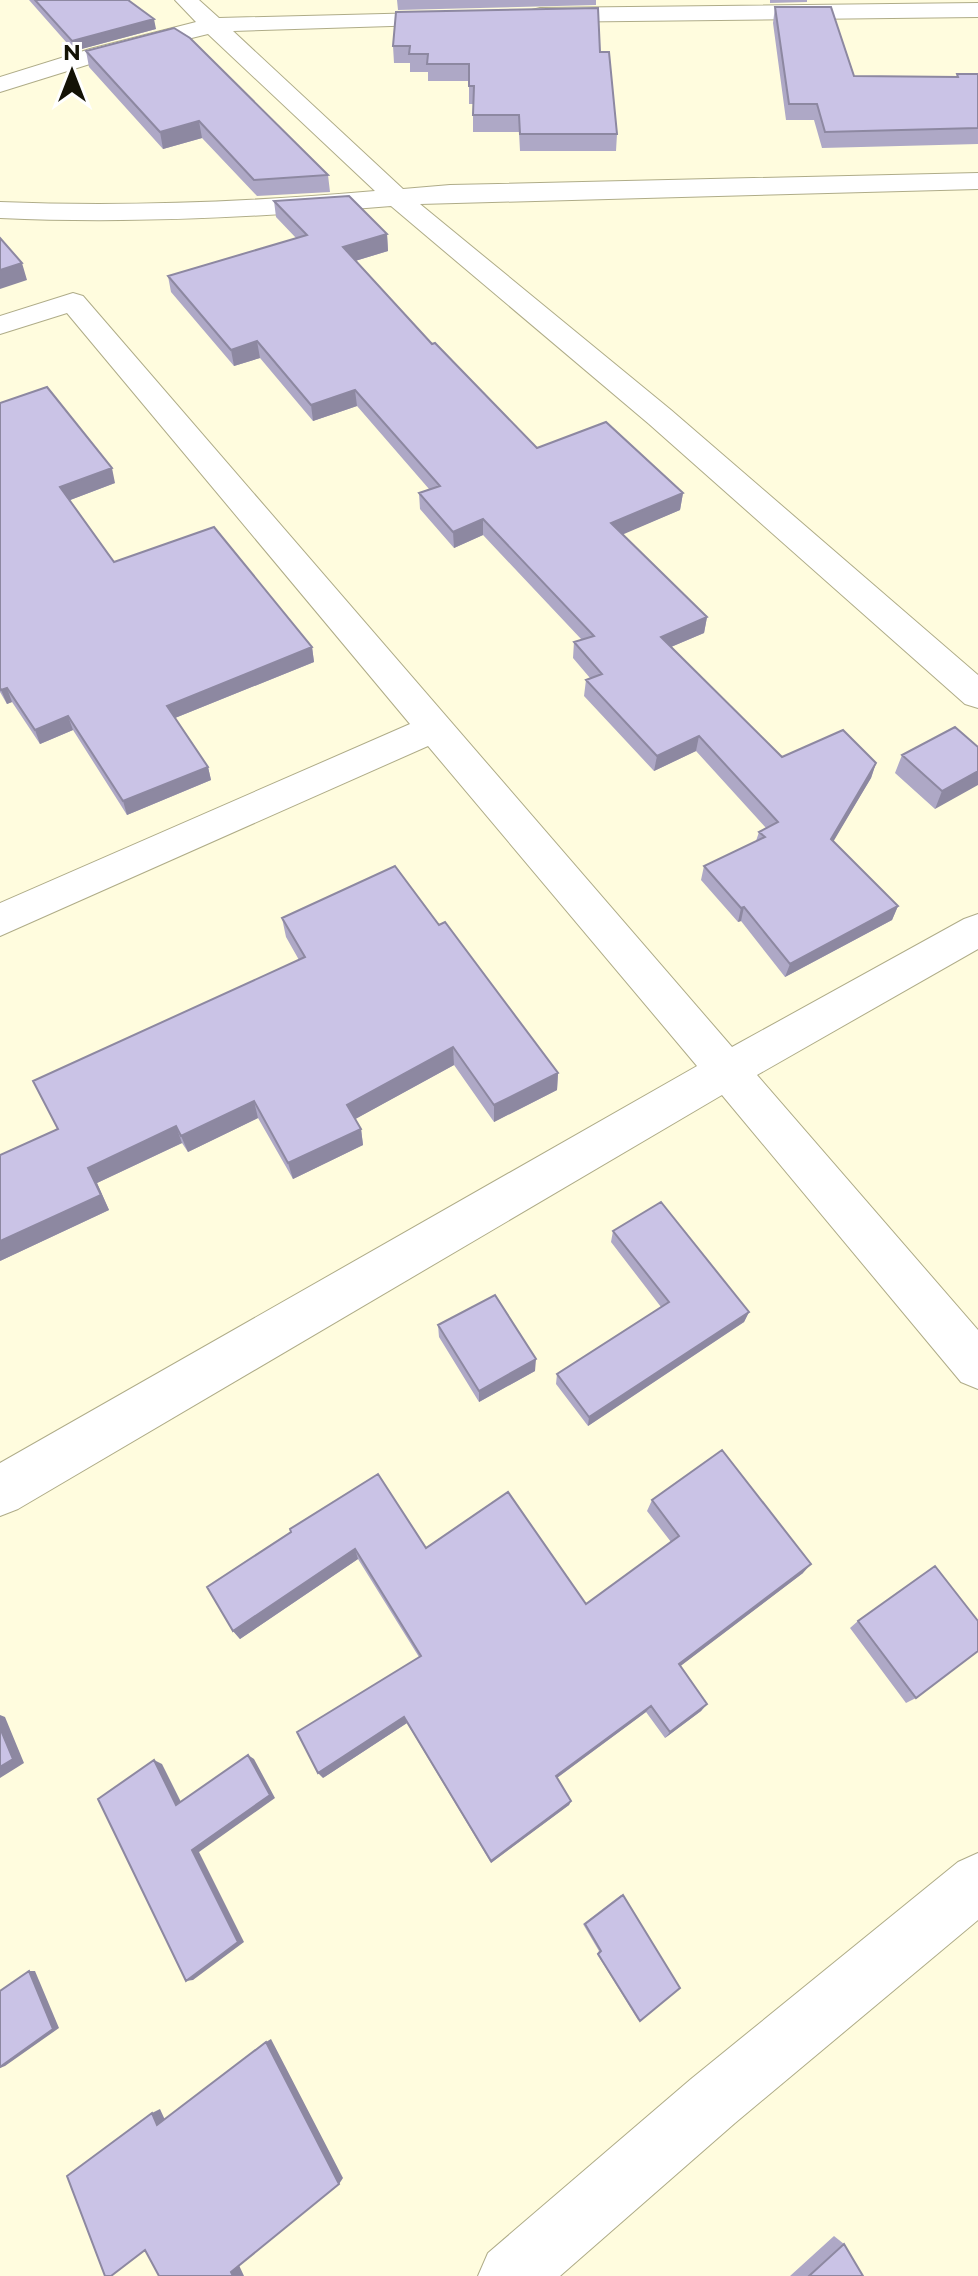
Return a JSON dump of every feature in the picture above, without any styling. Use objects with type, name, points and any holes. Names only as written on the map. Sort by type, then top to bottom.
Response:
[{"type":"street","points":[[186,0],[396,197],[683,437],[978,695]]},
{"type":"street","points":[[512,16],[978,10]]},
{"type":"street","points":[[0,85],[98,54],[214,25],[481,16]]},
{"type":"street","points":[[0,210],[126,213],[275,208],[450,193],[978,181]]},
{"type":"street","points":[[0,325],[73,302],[433,729],[728,1070],[978,1366]]},
{"type":"street","points":[[0,920],[433,729]]},
{"type":"street","points":[[0,1491],[728,1070],[978,930]]},
{"type":"street","points":[[511,2276],[713,2101],[978,1882]]},
{"type":"building","points":[[35,0],[128,0],[154,19],[72,41]]},
{"type":"building","points":[[775,7],[831,7],[854,76],[958,77],[957,74],[978,74],[978,128],[825,132],[817,104],[789,104]]},
{"type":"building","points":[[598,8],[600,52],[609,52],[617,134],[520,134],[519,115],[473,115],[474,86],[469,86],[469,64],[427,64],[428,54],[409,54],[410,46],[393,46],[396,12]]},
{"type":"building","points":[[174,28],[190,38],[328,175],[254,180],[199,121],[160,132],[86,51]]},
{"type":"building","points":[[349,196],[387,234],[343,247],[432,344],[435,343],[537,448],[606,422],[683,493],[611,523],[707,617],[661,637],[782,757],[843,730],[876,763],[831,839],[898,906],[790,964],[744,907],[741,908],[704,866],[765,837],[759,832],[778,822],[699,736],[657,756],[586,680],[602,674],[574,642],[594,636],[483,519],[453,532],[419,493],[440,486],[355,390],[311,405],[257,341],[231,350],[168,276],[307,235],[274,201]]},
{"type":"building","points":[[0,238],[22,263],[0,270]]},
{"type":"building","points":[[47,387],[112,468],[60,487],[114,562],[214,527],[312,647],[167,706],[208,767],[123,801],[68,716],[35,730],[7,688],[0,688],[0,403]]},
{"type":"building","points":[[955,727],[978,747],[978,771],[942,791],[902,755]]},
{"type":"building","points":[[395,866],[439,925],[445,922],[558,1073],[494,1105],[453,1047],[347,1105],[361,1129],[288,1163],[254,1101],[181,1136],[176,1126],[88,1168],[101,1195],[0,1241],[0,1155],[58,1129],[33,1081],[305,957],[282,918]]},
{"type":"building","points":[[661,1202],[749,1312],[589,1417],[557,1374],[669,1302],[613,1231]]},
{"type":"building","points":[[495,1295],[536,1359],[479,1391],[438,1325]]},
{"type":"building","points":[[722,1450],[811,1564],[679,1664],[707,1704],[670,1732],[651,1706],[556,1776],[571,1801],[491,1861],[404,1717],[318,1773],[297,1732],[421,1656],[355,1549],[233,1631],[207,1587],[291,1532],[290,1529],[378,1474],[426,1548],[508,1492],[586,1604],[679,1536],[652,1500]]},
{"type":"building","points":[[935,1566],[978,1621],[978,1651],[916,1698],[858,1621]]},
{"type":"building","points":[[0,1728],[13,1759],[0,1767]]},
{"type":"building","points":[[248,1755],[270,1795],[192,1850],[238,1942],[186,1981],[98,1799],[154,1760],[176,1805]]},
{"type":"building","points":[[623,1895],[680,1988],[640,2021],[598,1954],[601,1951],[585,1924]]},
{"type":"building","points":[[29,1971],[53,2029],[0,2067],[0,1991]]},
{"type":"building","points":[[266,2042],[339,2184],[231,2272],[233,2276],[159,2276],[145,2250],[111,2276],[105,2276],[67,2176],[152,2113],[157,2125]]},
{"type":"building","points":[[844,2244],[863,2276],[809,2276]]}]
